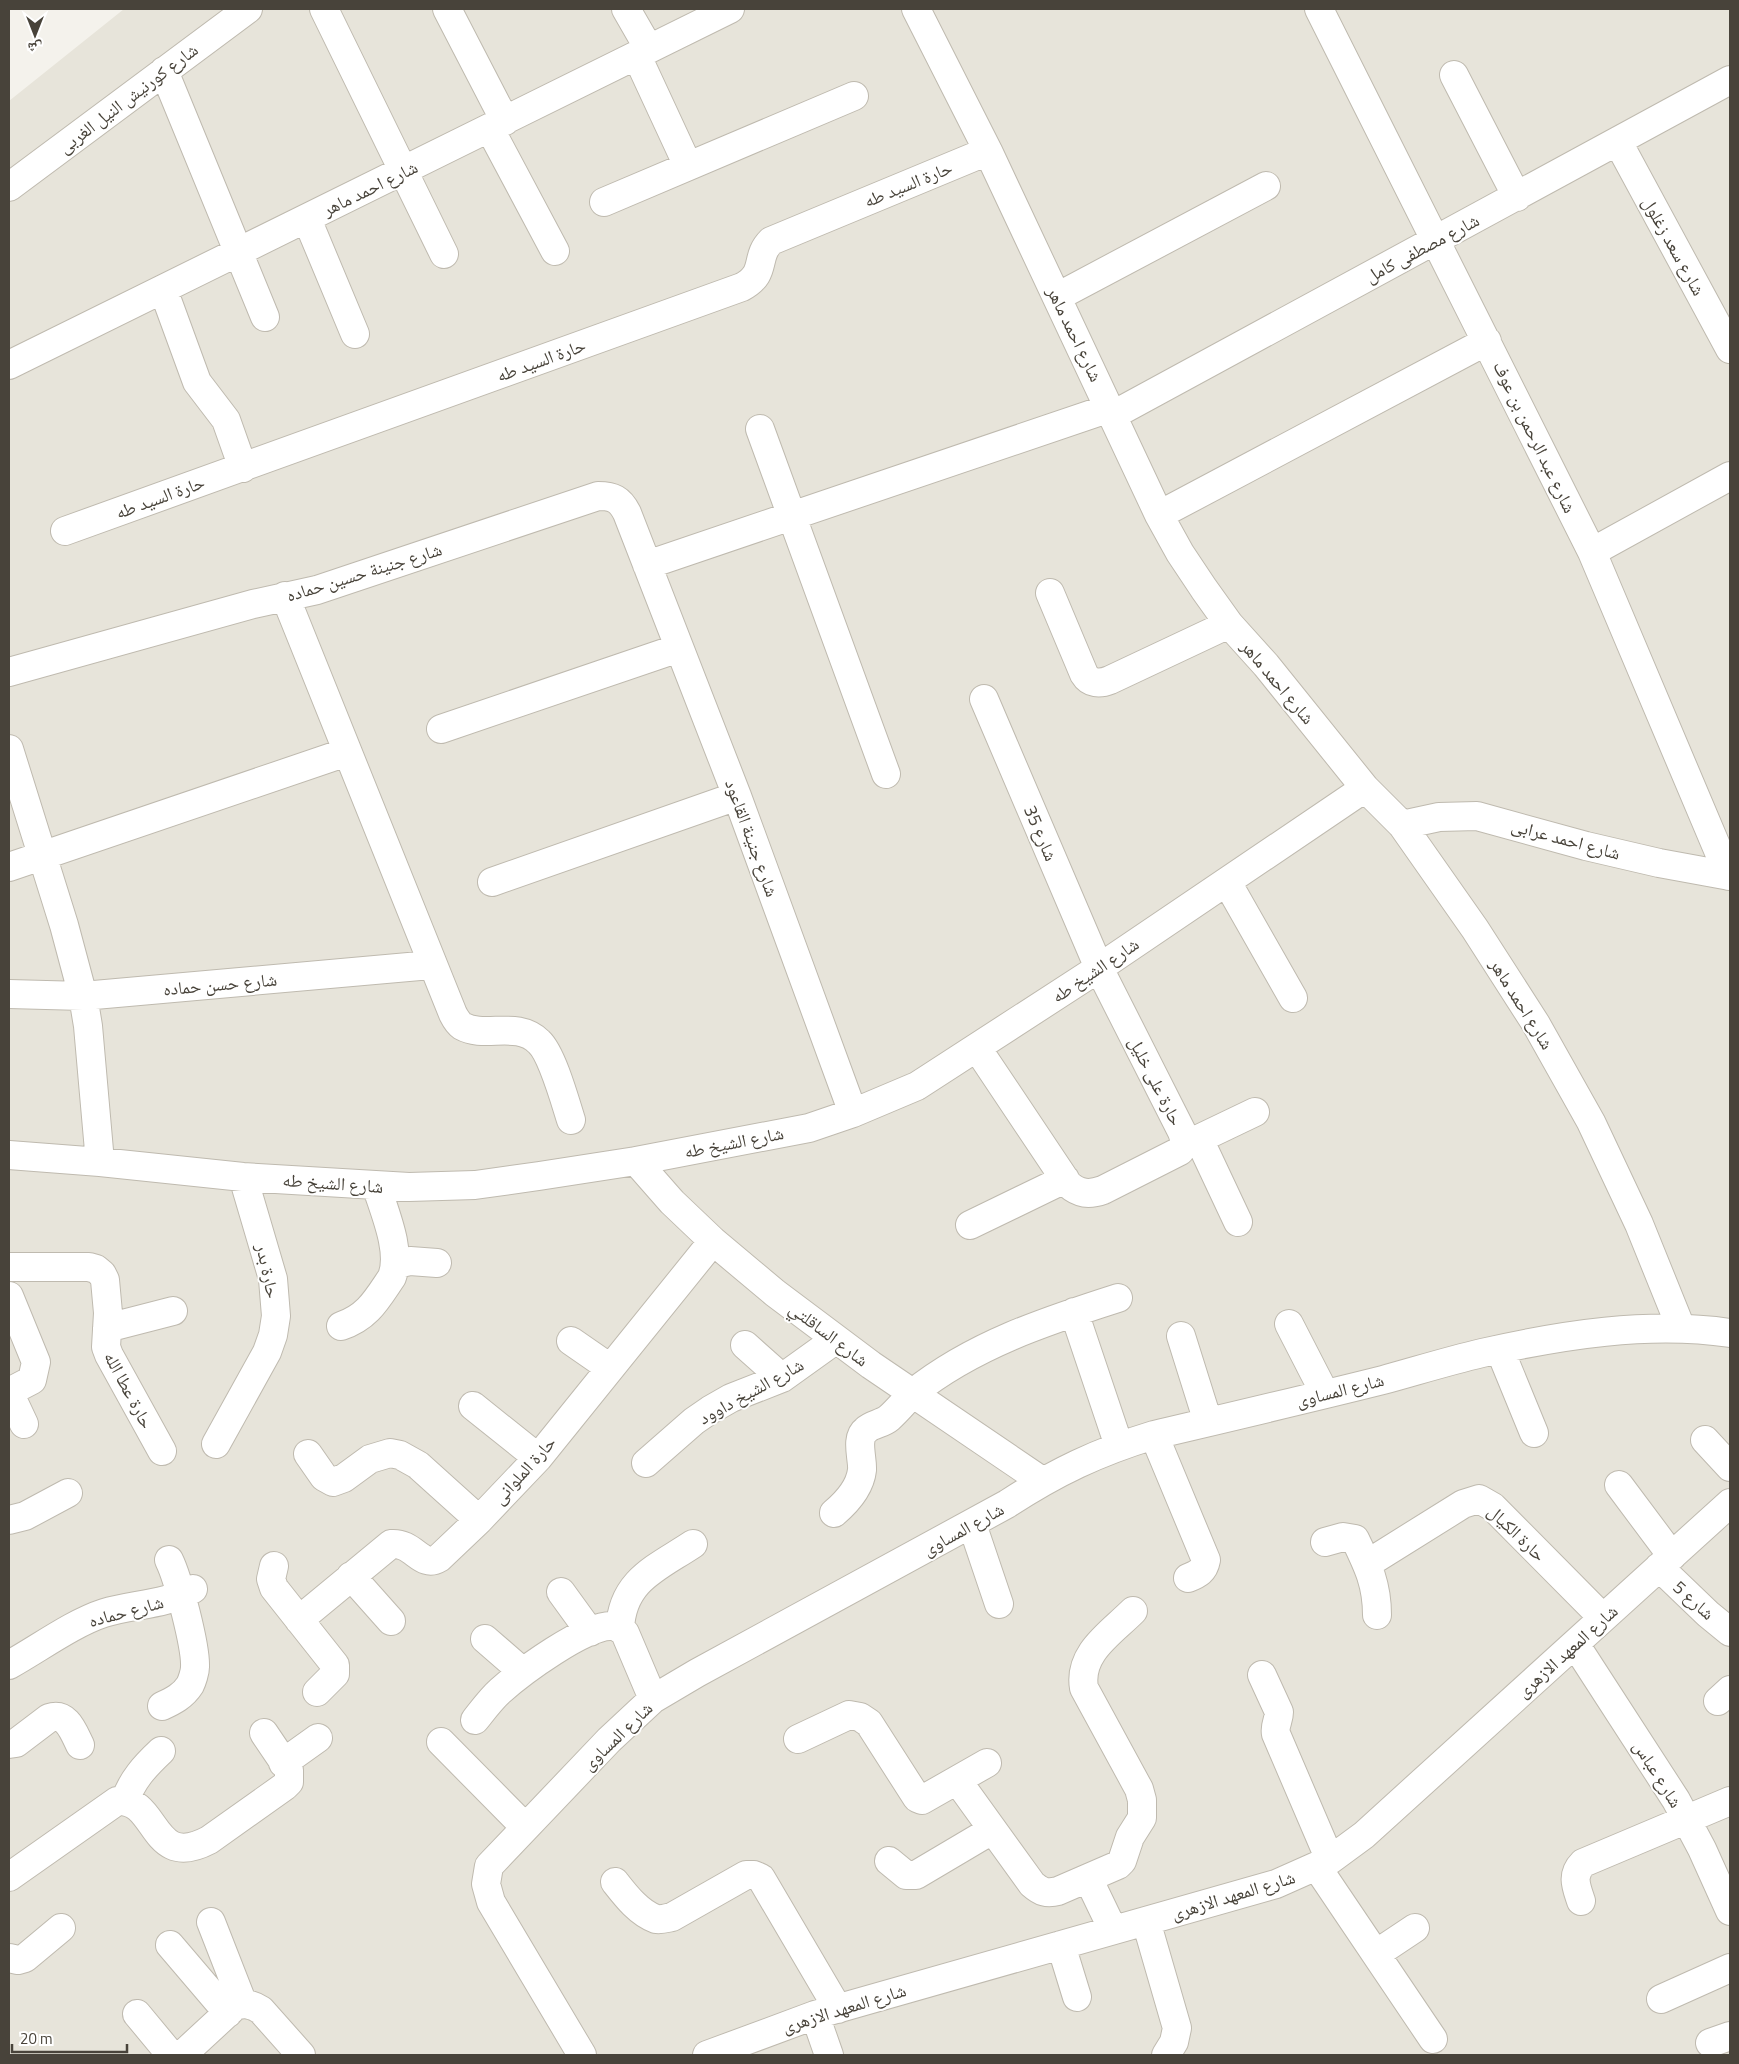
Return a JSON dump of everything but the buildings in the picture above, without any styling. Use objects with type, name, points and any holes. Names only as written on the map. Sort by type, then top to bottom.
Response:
[{"type":"street","name":"شارع كورنيش النيل الغربى","points":[[9,187],[248,9]]},
{"type":"street","points":[[324,9],[444,254]]},
{"type":"street","points":[[447,9],[497,125],[555,251]]},
{"type":"street","points":[[626,9],[688,166]]},
{"type":"street","name":"شارع احمد ماهر","points":[[9,365],[730,9]]},
{"type":"street","name":"شارع احمد ماهر","points":[[916,9],[988,151],[1160,515],[1185,560],[1229,624],[1266,665],[1365,788],[1402,825],[1475,929],[1531,1016],[1591,1122],[1639,1224],[1682,1328]]},
{"type":"street","name":"شارع عبد الرحمن بن عوف","points":[[1319,9],[1592,552],[1730,876]]},
{"type":"street","points":[[164,72],[264,317]]},
{"type":"street","points":[[1454,75],[1517,196]]},
{"type":"street","name":"شارع مصطفى كامل","points":[[647,565],[791,516],[1112,412],[1618,142],[1730,80]]},
{"type":"street","points":[[604,202],[854,96]]},
{"type":"street","name":"شارع سعد زغلول","points":[[1618,142],[1730,349]]},
{"type":"street","name":"حارة السيد طه","points":[[65,531],[742,287],[750,283],[758,274],[762,254],[770,241],[988,151]]},
{"type":"street","points":[[1057,297],[1266,186]]},
{"type":"street","points":[[307,219],[355,334]]},
{"type":"street","points":[[163,289],[197,382],[226,420],[243,468]]},
{"type":"street","points":[[1160,515],[1487,341]]},
{"type":"street","points":[[760,429],[886,774]]},
{"type":"street","points":[[1592,552],[1730,476]]},
{"type":"street","name":"شارع جنينة حسين حماده","points":[[9,672],[252,604],[317,590],[598,496],[616,498],[623,505],[647,565]]},
{"type":"street","name":"شارع جنينة القاعود","points":[[647,565],[737,796],[853,1113]]},
{"type":"street","points":[[1050,593],[1084,674],[1087,679],[1095,683],[1103,683],[1110,680],[1229,624]]},
{"type":"street","points":[[285,596],[453,1014],[461,1026],[476,1030],[526,1033],[540,1042],[548,1057],[572,1120]]},
{"type":"street","points":[[441,729],[679,648]]},
{"type":"street","name":"شارع 35","points":[[984,699],[1099,968]]},
{"type":"street","points":[[9,749],[64,925],[83,996],[88,1026],[100,1162]]},
{"type":"street","points":[[9,867],[347,752]]},
{"type":"street","name":"شارع الشيخ طه","points":[[9,1155],[100,1162],[243,1177],[409,1187],[474,1185],[636,1161],[809,1128],[853,1113],[917,1086],[1099,968],[1365,788]]},
{"type":"street","points":[[492,882],[737,796]]},
{"type":"street","name":"شارع احمد عرابى","points":[[1402,825],[1439,816],[1477,816],[1604,850],[1659,863],[1730,876]]},
{"type":"street","points":[[1226,882],[1293,998]]},
{"type":"street","name":"شارع حسن حماده","points":[[9,994],[83,996],[432,965]]},
{"type":"street","name":"حارة على خليل","points":[[977,1048],[1065,1179],[1075,1190],[1084,1194],[1094,1194],[1180,1152],[1192,1142],[1182,1132],[1099,968]]},
{"type":"street","points":[[1238,1222],[1192,1142],[1255,1112]]},
{"type":"street","name":"شارع الساقلتي","points":[[636,1161],[672,1202],[713,1241],[774,1293],[835,1340],[1042,1481]]},
{"type":"street","name":"حارة بدر","points":[[216,1444],[267,1352],[276,1316],[273,1279],[243,1177]]},
{"type":"street","points":[[970,1225],[1065,1179]]},
{"type":"street","points":[[341,1326],[354,1322],[366,1314],[392,1277],[396,1264],[395,1250],[376,1185]]},
{"type":"street","name":"حارة الملوانى","points":[[299,1620],[391,1544],[406,1545],[428,1561],[434,1561],[478,1520],[538,1458],[713,1241]]},
{"type":"street","points":[[396,1264],[410,1260],[437,1263]]},
{"type":"street","name":"حارة عطا الله","points":[[9,1267],[89,1267],[96,1269],[102,1274],[108,1313],[106,1347],[108,1355],[162,1451]]},
{"type":"street","points":[[9,1296],[36,1362],[32,1380],[9,1392],[24,1424]]},
{"type":"street","points":[[834,1513],[844,1505],[858,1483],[862,1470],[861,1436],[866,1430],[889,1418],[913,1394],[951,1368],[990,1345],[1033,1326],[1118,1298]]},
{"type":"street","points":[[107,1328],[173,1311]]},
{"type":"street","points":[[1074,1312],[1119,1446]]},
{"type":"street","points":[[1289,1324],[1325,1394]]},
{"type":"street","name":"شارع المساوى","points":[[582,2055],[491,1902],[486,1884],[489,1866],[609,1740],[654,1699],[696,1673],[972,1524],[1042,1481],[1080,1462],[1119,1446],[1154,1435],[1500,1350],[1581,1336],[1682,1328],[1730,1333]]},
{"type":"street","points":[[1181,1336],[1208,1422]]},
{"type":"street","name":"شارع الشيخ داوود","points":[[646,1463],[710,1410],[731,1398],[782,1378],[835,1340]]},
{"type":"street","points":[[572,1341],[610,1368]]},
{"type":"street","points":[[745,1345],[782,1378]]},
{"type":"street","points":[[1500,1350],[1534,1433]]},
{"type":"street","points":[[473,1406],[538,1458]]},
{"type":"street","points":[[1154,1435],[1206,1560],[1205,1568],[1198,1574],[1188,1578]]},
{"type":"street","points":[[1705,1440],[1730,1467]]},
{"type":"street","points":[[308,1454],[324,1477],[333,1482],[344,1478],[370,1459],[379,1455],[390,1453],[410,1459],[478,1520]]},
{"type":"street","name":"شارع 5","points":[[1619,1485],[1665,1562],[1689,1597],[1730,1632]]},
{"type":"street","points":[[9,1520],[25,1516],[68,1493]]},
{"type":"street","name":"حارة الكيال","points":[[1367,1564],[1463,1504],[1479,1499],[1493,1507],[1603,1618]]},
{"type":"street","name":"شارع المعهد الازهرى","points":[[707,2055],[826,2012],[1276,1884],[1324,1863],[1364,1835],[1730,1502]]},
{"type":"street","points":[[972,1524],[999,1604]]},
{"type":"street","points":[[1325,1542],[1343,1537],[1355,1539],[1373,1578],[1377,1599],[1377,1615]]},
{"type":"street","points":[[654,1699],[632,1648],[620,1629],[621,1614],[625,1600],[641,1578],[693,1544]]},
{"type":"street","points":[[162,1706],[178,1698],[190,1684],[195,1667],[187,1593],[169,1560]]},
{"type":"street","points":[[274,1566],[271,1579],[274,1588],[335,1665],[334,1674],[317,1692]]},
{"type":"street","points":[[351,1576],[391,1621]]},
{"type":"street","points":[[560,1592],[590,1632]]},
{"type":"street","name":"شارع حماده","points":[[9,1665],[87,1620],[104,1613],[167,1601],[187,1593]]},
{"type":"street","points":[[957,1780],[992,1830],[1039,1891],[1049,1893],[1058,1891],[1118,1865],[1122,1861],[1130,1837],[1139,1823],[1143,1812],[1139,1789],[1084,1688],[1083,1669],[1091,1652],[1133,1611]]},
{"type":"street","points":[[475,1720],[499,1692],[557,1648],[609,1625],[620,1629]]},
{"type":"street","points":[[485,1640],[523,1672]]},
{"type":"street","name":"شارع عباس","points":[[1575,1644],[1676,1800],[1687,1819],[1730,1911]]},
{"type":"street","points":[[1262,1674],[1279,1712],[1275,1729],[1276,1734],[1324,1863],[1376,1954],[1433,2039]]},
{"type":"street","points":[[798,1739],[849,1715],[860,1717],[869,1723],[917,1798],[924,1800],[987,1763]]},
{"type":"street","points":[[9,1744],[16,1743],[49,1718],[55,1716],[67,1720],[80,1745]]},
{"type":"street","points":[[11,1870],[110,1805],[125,1801],[132,1802],[138,1807],[164,1840],[180,1848],[198,1846],[285,1786],[290,1775],[284,1762],[264,1733]]},
{"type":"street","points":[[284,1762],[318,1738]]},
{"type":"street","points":[[441,1742],[525,1827]]},
{"type":"street","points":[[125,1801],[130,1786],[142,1770],[161,1751]]},
{"type":"street","points":[[1581,1901],[1575,1881],[1575,1874],[1583,1863],[1730,1801]]},
{"type":"street","points":[[889,1861],[906,1875],[916,1875],[992,1830]]},
{"type":"street","points":[[615,1882],[629,1899],[644,1912],[658,1920],[672,1917],[746,1875],[754,1875],[761,1878],[826,2012],[829,2055]]},
{"type":"street","points":[[1088,1878],[1113,1930]]},
{"type":"street","points":[[1146,1921],[1177,2028],[1174,2042],[1166,2055]]},
{"type":"street","points":[[211,1922],[236,2008]]},
{"type":"street","points":[[9,1958],[18,1960],[25,1958],[62,1928]]},
{"type":"street","points":[[1376,1954],[1415,1928]]},
{"type":"street","points":[[170,1945],[236,2008]]},
{"type":"street","points":[[1061,1945],[1077,1997]]},
{"type":"street","points":[[1661,1999],[1730,1968]]},
{"type":"street","points":[[182,2055],[236,2008],[252,2005],[260,2010],[301,2055]]},
{"type":"street","points":[[137,2014],[171,2055]]},
{"type":"shaded area","points":[[124,9],[1730,9],[1730,2055],[9,2055],[9,101]]}]
